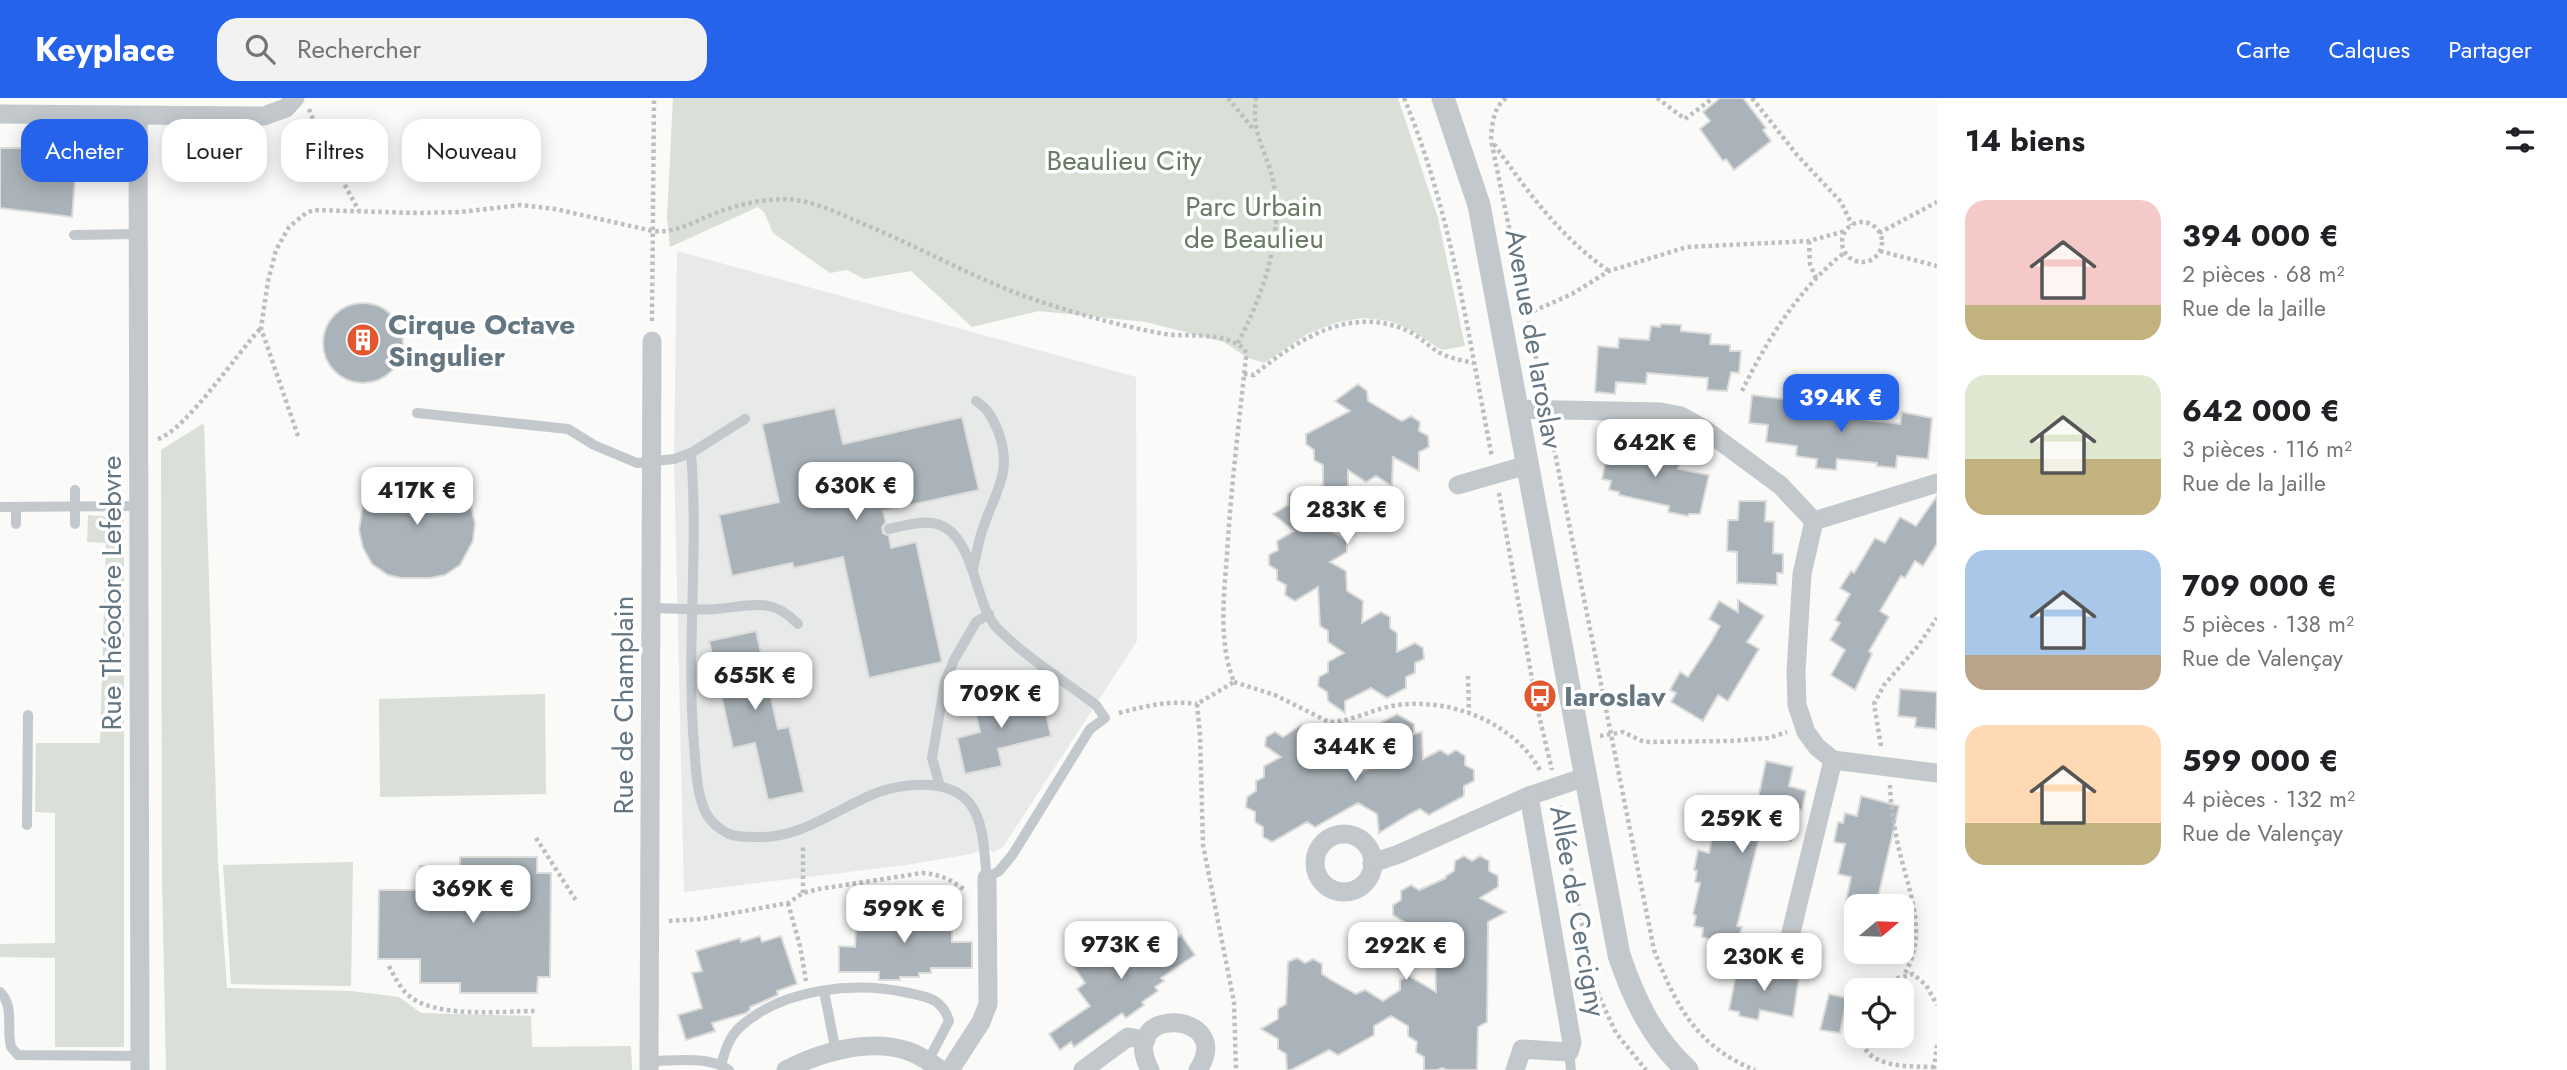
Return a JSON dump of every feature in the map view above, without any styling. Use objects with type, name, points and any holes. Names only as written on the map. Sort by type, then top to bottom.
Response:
[{"type":"street","points":[[0,114],[264,116],[286,108],[295,98]]},
{"type":"street","name":"Avenue de Iaroslav","points":[[1445,99],[1479,205],[1619,955],[1632,993],[1667,1052],[1687,1070]]},
{"type":"street","name":"Rue Théodore Lefebvre","points":[[138,116],[140,1063]]},
{"type":"street","name":"Rue de Champlain","points":[[649,1065],[652,341]]},
{"type":"street","points":[[1517,409],[1661,412],[1681,416],[1704,429],[1780,485],[1814,521]]},
{"type":"street","points":[[1458,485],[1527,465]]},
{"type":"street","points":[[1814,521],[1937,483]]},
{"type":"street","points":[[1814,521],[1802,575],[1796,672],[1797,705],[1804,727],[1811,740],[1833,760],[1937,773]]},
{"type":"street","points":[[1786,953],[1833,760]]},
{"type":"street","points":[[1372,863],[1399,854],[1529,796],[1585,777]]},
{"type":"street","name":"Allée de Cercigny","points":[[1515,1070],[1522,1049],[1570,1061],[1572,1034],[1529,796]]},
{"type":"street","points":[[950,1070],[981,1022],[988,1004],[987,886]]},
{"type":"street","points":[[1150,1070],[1145,1061],[1146,1040],[1158,1026],[1167,1022],[1186,1023],[1200,1036],[1204,1055],[1198,1070]]},
{"type":"street","points":[[1083,1070],[1128,1037],[1146,1040]]},
{"type":"street","points":[[786,1070],[806,1060],[872,1046],[908,1051],[934,1065]]},
{"type":"lane","points":[[74,235],[138,234]]},
{"type":"lane","points":[[973,570],[982,531],[1005,470],[1004,446],[991,412],[976,401]]},
{"type":"lane","points":[[417,413],[568,429],[594,445],[637,463],[691,453],[745,419]]},
{"type":"lane","points":[[691,453],[695,577],[691,709],[697,778],[706,814],[730,834],[741,837],[783,835],[803,829],[892,788],[912,784],[951,788],[960,793],[974,810],[982,837],[987,886]]},
{"type":"lane","points":[[75,490],[75,524]]},
{"type":"lane","points":[[0,507],[138,506]]},
{"type":"lane","points":[[16,507],[16,524]]},
{"type":"lane","points":[[890,529],[921,523],[937,524],[949,532],[968,557],[996,628],[1096,705],[1105,718],[1090,729],[1009,861],[987,886]]},
{"type":"lane","points":[[651,608],[716,609],[768,605],[787,613],[798,624]]},
{"type":"lane","points":[[940,786],[932,758],[945,682],[954,660],[976,622],[989,614]]},
{"type":"lane","points":[[27,825],[29,715]]},
{"type":"lane","points":[[649,1065],[708,1062],[725,1067],[725,1051],[738,1028],[764,1011],[808,994],[861,987],[884,988],[933,998],[945,1008],[949,1021],[934,1065]]},
{"type":"lane","points":[[824,991],[836,1052]]},
{"type":"lane","points":[[0,992],[7,998],[11,1047],[18,1055],[140,1063]]},
{"type":"path","points":[[306,98],[323,145],[359,212]]},
{"type":"path","points":[[652,341],[654,98]]},
{"type":"path","points":[[1228,98],[1256,133]]},
{"type":"path","points":[[1238,343],[1268,268],[1278,222],[1273,179],[1256,133],[1256,98]]},
{"type":"path","points":[[1404,98],[1445,216],[1537,707],[1589,959],[1599,996],[1616,1033],[1646,1070]]},
{"type":"path","points":[[1506,98],[1501,102],[1492,122],[1491,140],[1654,950],[1667,985],[1690,1023],[1715,1049],[1755,1070]]},
{"type":"path","points":[[1657,98],[1685,119],[1713,98]]},
{"type":"path","points":[[1752,98],[1797,155],[1841,202],[1852,225]]},
{"type":"path","points":[[1491,140],[1563,234],[1587,256],[1609,271]]},
{"type":"path","points":[[298,436],[261,328],[276,250],[289,227],[297,219],[314,210],[461,212],[503,205],[533,205],[653,232],[668,232],[744,203],[793,200],[811,203],[871,227],[1001,287],[1051,305],[1158,333],[1224,337],[1245,349],[1230,502],[1223,612],[1225,646],[1234,682]]},
{"type":"path","points":[[1879,233],[1937,202]]},
{"type":"path","points":[[1527,314],[1572,294],[1609,271],[1687,247],[1809,241],[1845,231],[1852,225],[1866,223],[1879,233],[1880,251],[1865,262],[1853,261],[1844,253],[1842,243],[1845,231]]},
{"type":"path","points":[[1809,241],[1810,264],[1816,278]]},
{"type":"path","points":[[1880,251],[1937,266]]},
{"type":"path","points":[[1742,391],[1773,337],[1816,278],[1844,253]]},
{"type":"path","points":[[1244,374],[1254,375],[1307,337],[1353,321],[1386,323],[1409,331],[1440,353],[1473,363]]},
{"type":"path","points":[[139,440],[160,439],[168,434],[203,400],[261,328]]},
{"type":"path","points":[[1468,677],[1469,712]]},
{"type":"path","points":[[1105,718],[1157,702],[1197,704],[1234,682],[1275,695],[1329,722],[1409,704],[1469,712],[1492,724],[1527,750],[1553,787]]},
{"type":"path","points":[[1197,704],[1203,845],[1234,1002],[1236,1070]]},
{"type":"path","points":[[1547,747],[1623,732],[1644,742],[1730,741],[1769,738],[1804,727]]},
{"type":"path","points":[[803,829],[803,893]]},
{"type":"path","points":[[536,838],[577,902]]},
{"type":"path","points":[[650,922],[701,919],[788,903],[803,893],[846,883],[922,873],[952,880],[967,892],[987,886]]},
{"type":"path","points":[[788,903],[800,946],[808,994]]},
{"type":"path","points":[[389,966],[398,984],[408,995],[434,1009],[536,1011]]},
{"type":"path","points":[[1898,978],[1913,974],[1926,985],[1937,1005]]},
{"type":"path","points":[[1864,1048],[1880,1061],[1934,1069],[1937,1045]]},
{"type":"shaded area","points":[[677,251],[1136,377],[1137,641],[1003,847],[994,852],[983,849],[971,854],[906,865],[684,892],[674,459]]},
{"type":"green space","name":"Parc Urbain de Beaulieu","points":[[673,98],[1398,98],[1438,218],[1465,346],[1442,350],[1409,329],[1390,321],[1363,318],[1338,322],[1307,334],[1264,363],[1246,357],[1224,342],[1146,322],[1039,311],[972,327],[911,271],[864,279],[847,270],[830,273],[773,233],[764,212],[758,207],[670,247],[667,217]]},
{"type":"green space","points":[[204,423],[218,864],[227,988],[351,991],[399,997],[421,1013],[531,1016],[532,1047],[631,1046],[632,1070],[166,1070],[162,876],[161,450]]},
{"type":"green space","points":[[88,515],[124,518],[124,1047],[55,1047],[55,958],[0,957],[0,944],[55,943],[55,813],[35,812],[36,743],[100,743],[106,543],[87,542]]},
{"type":"green space","points":[[545,694],[546,794],[380,797],[379,699]]},
{"type":"green space","points":[[353,862],[351,986],[231,984],[223,865]]},
{"type":"building","points":[[1720,98],[1743,98],[1766,128],[1763,130],[1771,141],[1734,170],[1726,159],[1723,161],[1700,129],[1710,121],[1703,112]]},
{"type":"building","points":[[0,148],[21,148],[21,182],[75,182],[72,217],[0,208]]},
{"type":"building","name":"Cirque Octave Singulier","points":[[363,303],[378,306],[391,315],[400,328],[403,343],[400,358],[391,371],[378,380],[363,383],[348,380],[335,371],[326,358],[323,343],[326,328],[335,315],[348,306]]},
{"type":"building","points":[[1661,324],[1681,325],[1681,331],[1711,334],[1710,344],[1730,345],[1730,351],[1741,351],[1739,373],[1731,372],[1727,391],[1707,390],[1708,378],[1647,373],[1646,384],[1616,382],[1615,394],[1595,392],[1598,346],[1618,348],[1619,338],[1649,340],[1651,326],[1660,327]]},
{"type":"building","points":[[1358,384],[1367,391],[1368,401],[1402,421],[1411,416],[1420,422],[1419,431],[1428,436],[1429,447],[1419,452],[1419,471],[1393,457],[1392,486],[1376,476],[1366,482],[1348,470],[1348,491],[1332,500],[1354,517],[1331,530],[1347,541],[1347,552],[1330,562],[1346,571],[1347,591],[1363,601],[1362,623],[1381,612],[1390,617],[1390,628],[1397,633],[1397,652],[1415,643],[1423,648],[1424,659],[1415,663],[1415,673],[1406,677],[1406,688],[1387,698],[1371,688],[1345,701],[1345,713],[1328,701],[1327,692],[1318,686],[1319,677],[1328,672],[1328,662],[1344,653],[1328,642],[1328,631],[1320,626],[1318,587],[1295,601],[1285,595],[1286,585],[1277,580],[1277,570],[1269,565],[1269,555],[1278,550],[1277,541],[1294,531],[1273,514],[1288,505],[1288,494],[1296,489],[1305,494],[1323,485],[1323,465],[1314,460],[1314,450],[1306,444],[1306,434],[1350,411],[1335,401]]},
{"type":"building","points":[[1752,395],[1801,401],[1800,410],[1860,416],[1860,419],[1900,424],[1902,412],[1932,418],[1928,459],[1897,456],[1896,468],[1837,459],[1836,470],[1816,468],[1817,459],[1796,456],[1797,446],[1766,442],[1768,425],[1749,423]]},
{"type":"building","points":[[835,408],[843,444],[962,417],[979,490],[883,511],[886,522],[882,527],[883,533],[889,536],[891,548],[916,542],[942,662],[869,678],[843,557],[794,568],[792,563],[732,576],[719,515],[779,502],[762,424]]},
{"type":"building","points":[[1609,444],[1681,457],[1678,469],[1709,475],[1700,514],[1688,516],[1668,512],[1669,506],[1619,495],[1619,492],[1609,490],[1611,481],[1602,479]]},
{"type":"building","points":[[404,475],[431,476],[446,480],[461,491],[471,506],[475,523],[473,541],[460,565],[445,575],[401,578],[388,575],[372,564],[363,548],[359,530],[363,504],[381,484]]},
{"type":"building","points":[[1937,496],[1937,544],[1923,566],[1915,561],[1905,578],[1901,576],[1880,611],[1889,617],[1869,651],[1872,654],[1855,690],[1831,675],[1845,650],[1830,640],[1840,623],[1835,620],[1850,594],[1840,588],[1851,571],[1854,573],[1875,538],[1885,543],[1900,517],[1916,526]]},
{"type":"building","points":[[1739,501],[1766,501],[1765,521],[1774,522],[1773,553],[1783,554],[1783,573],[1777,573],[1777,585],[1737,583],[1737,552],[1727,551],[1728,520],[1738,520]]},
{"type":"building","points":[[1738,600],[1764,616],[1747,642],[1759,649],[1728,701],[1718,695],[1703,721],[1671,702],[1676,693],[1670,690],[1680,672],[1688,677],[1720,626],[1709,619],[1719,601],[1738,612]]},
{"type":"building","points":[[756,631],[778,729],[789,727],[804,792],[768,800],[755,743],[733,748],[709,641]]},
{"type":"building","points":[[1900,689],[1937,692],[1936,729],[1915,727],[1916,718],[1898,716]]},
{"type":"building","points":[[1004,690],[1008,707],[1043,700],[1051,736],[998,749],[1002,766],[965,774],[957,738],[980,732],[972,697]]},
{"type":"building","points":[[1397,714],[1414,724],[1414,734],[1422,732],[1423,759],[1440,750],[1448,755],[1456,750],[1465,756],[1465,765],[1474,770],[1474,781],[1464,786],[1464,796],[1429,815],[1420,809],[1379,833],[1377,814],[1358,803],[1315,827],[1307,822],[1272,842],[1263,837],[1263,827],[1255,822],[1255,812],[1246,807],[1247,797],[1256,791],[1256,781],[1264,777],[1264,766],[1281,757],[1265,746],[1266,737],[1275,732],[1283,737],[1301,725],[1299,746],[1335,767],[1343,762],[1359,774],[1379,763],[1378,754],[1397,744],[1379,734],[1380,723]]},
{"type":"building","points":[[1766,761],[1793,767],[1789,786],[1806,791],[1802,810],[1798,809],[1791,841],[1760,834],[1737,926],[1742,927],[1736,946],[1702,937],[1703,928],[1694,926],[1696,916],[1693,914],[1700,883],[1695,882],[1697,871],[1694,870],[1698,850],[1709,853],[1713,834],[1718,835],[1720,824],[1746,830],[1755,799],[1758,799]]},
{"type":"building","points":[[1861,796],[1899,806],[1879,894],[1847,894],[1851,877],[1838,874],[1845,844],[1834,842],[1838,822],[1843,823],[1845,813],[1857,816]]},
{"type":"building","points":[[1464,856],[1472,861],[1480,856],[1489,861],[1489,871],[1498,876],[1498,887],[1480,898],[1506,912],[1488,922],[1487,1022],[1478,1027],[1477,1070],[1424,1070],[1424,1057],[1416,1052],[1417,1042],[1408,1036],[1408,1026],[1391,1016],[1374,1026],[1374,1035],[1338,1055],[1329,1050],[1287,1070],[1286,1054],[1278,1049],[1278,1039],[1261,1029],[1278,1019],[1278,1009],[1286,1004],[1288,962],[1297,958],[1305,963],[1313,959],[1322,964],[1322,974],[1331,980],[1356,994],[1365,990],[1383,1001],[1400,990],[1400,980],[1409,976],[1436,992],[1435,950],[1427,946],[1427,936],[1393,915],[1393,905],[1401,900],[1401,891],[1411,885],[1419,890],[1446,878],[1454,871],[1455,861]]},
{"type":"building","points":[[460,857],[537,857],[537,873],[551,873],[550,977],[538,977],[537,993],[460,993],[460,983],[420,983],[420,959],[378,959],[379,890],[420,890],[420,866],[460,867]]},
{"type":"building","points":[[866,906],[911,907],[911,911],[931,911],[931,917],[952,917],[952,942],[972,942],[972,968],[931,968],[931,973],[919,973],[919,977],[900,977],[900,980],[879,980],[879,972],[839,972],[839,946],[855,947],[856,927],[866,927]]},
{"type":"building","points":[[1149,925],[1165,947],[1181,935],[1195,955],[1161,978],[1164,981],[1155,987],[1158,991],[1126,1018],[1122,1013],[1074,1047],[1071,1042],[1060,1050],[1049,1034],[1090,1006],[1077,989],[1085,983],[1074,967],[1111,942],[1113,944],[1130,932],[1133,937]]},
{"type":"building","points":[[760,936],[762,942],[781,936],[797,984],[777,991],[778,995],[750,1007],[746,1013],[712,1023],[715,1031],[686,1040],[678,1015],[702,1008],[692,973],[702,971],[696,951],[740,938],[741,942]]},
{"type":"building","points":[[1770,966],[1789,970],[1789,975],[1799,977],[1793,1017],[1760,1010],[1758,1020],[1739,1016],[1739,1012],[1729,1010],[1737,969],[1768,976]]},
{"type":"building","points":[[1829,994],[1844,997],[1840,1033],[1820,1030]]},
{"type":"place","name":"Cirque Octave Singulier","points":[[363,340]]},
{"type":"place","name":"Iaroslav","points":[[1540,696]]},
{"type":"park label","name":"Beaulieu City","points":[[1124,160]]}]
